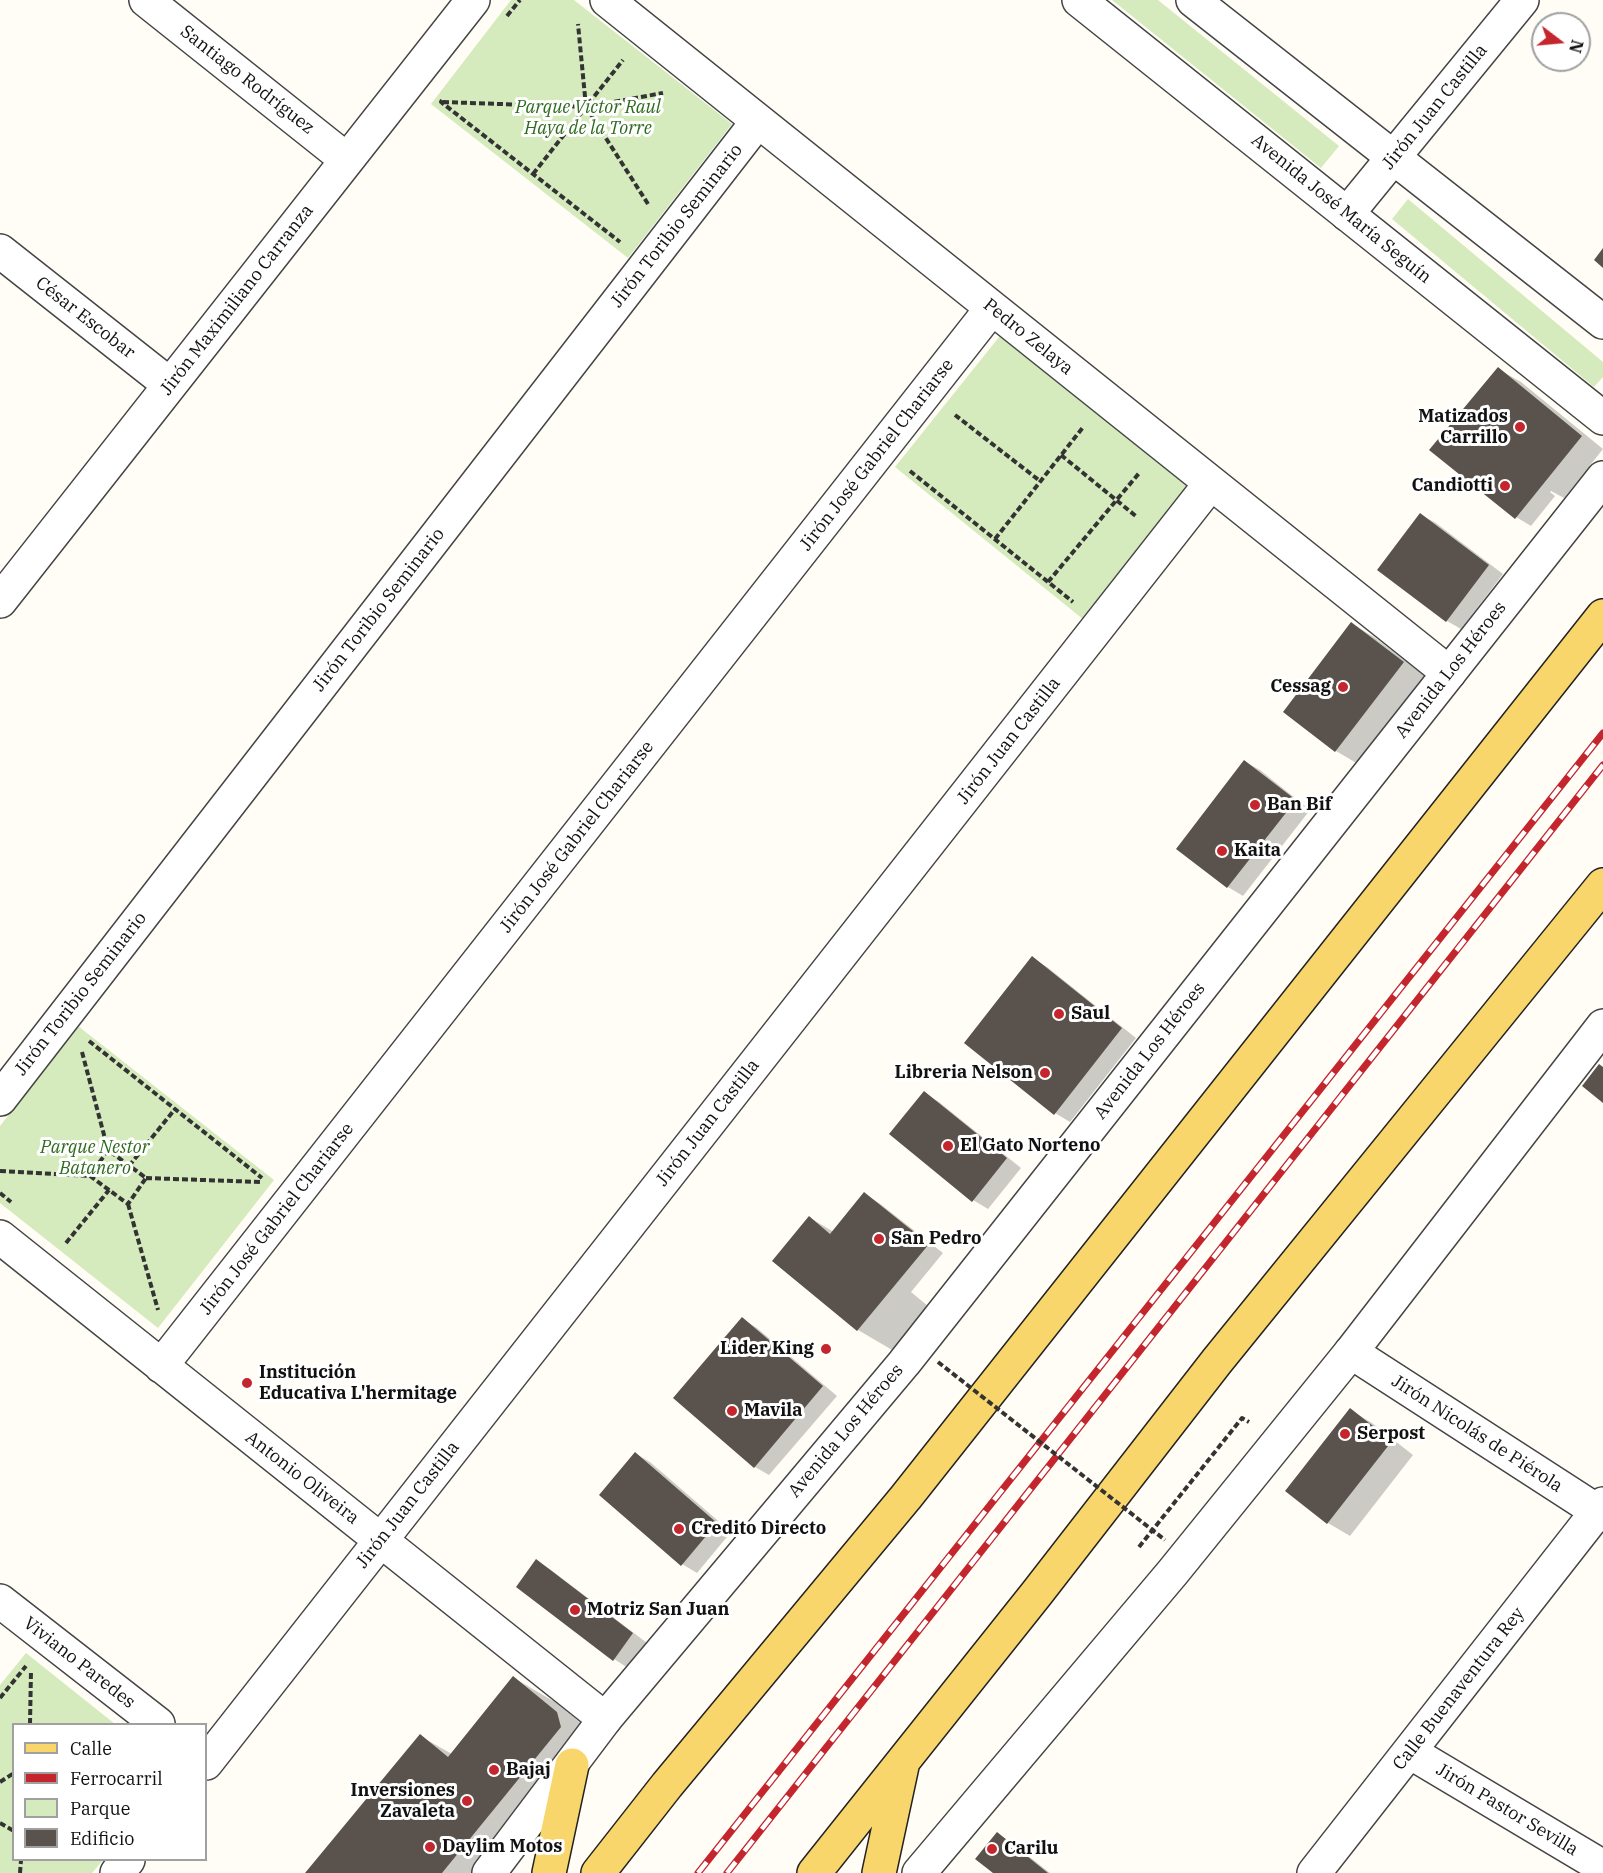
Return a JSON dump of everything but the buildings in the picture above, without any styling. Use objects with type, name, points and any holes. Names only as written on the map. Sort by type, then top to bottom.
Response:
[{"type":"main road","points":[[598,1873],[675,1776],[913,1488],[1603,616]]},
{"type":"main road","points":[[814,1873],[1037,1593],[1217,1361],[1603,885]]},
{"type":"main road","points":[[879,1873],[904,1758]]},
{"type":"main road","points":[[549,1873],[572,1765]]},
{"type":"street","name":"Santiago Rodríguez","points":[[146,0],[348,160]]},
{"type":"street","name":"Jirón Maximiliano Carranza","points":[[0,601],[473,0]]},
{"type":"street","name":"Pedro Zelaya","points":[[607,0],[1449,673]]},
{"type":"street","name":"Avenida José María Seguín","points":[[1079,0],[1603,418]]},
{"type":"street","points":[[1194,0],[1603,322]]},
{"type":"street","name":"Jirón Juan Castilla","points":[[1347,214],[1522,0]]},
{"type":"street","name":"Jirón Toribio Seminario","points":[[0,1099],[69,1026],[758,121]]},
{"type":"street","name":"César Escobar","points":[[0,250],[170,385]]},
{"type":"street","name":"Jirón José Gabriel Chariarse","points":[[161,1366],[992,308]]},
{"type":"street","name":"Avenida Los Héroes","points":[[489,1873],[605,1719],[904,1363],[1603,478]]},
{"type":"street","name":"Jirón Juan Castilla","points":[[207,1761],[1211,483]]},
{"type":"street","points":[[919,1873],[1173,1572],[1351,1352],[1603,1026]]},
{"type":"street","name":"Antonio Oliveira","points":[[0,1237],[605,1719]]},
{"type":"street","name":"Jirón Nicolás de Piérola","points":[[1351,1352],[1601,1510]]},
{"type":"street","name":"Calle Buenaventura Rey","points":[[1314,1873],[1601,1510]]},
{"type":"street","name":"Viviano Paredes","points":[[0,1600],[155,1723]]},
{"type":"street","name":"Jirón Pastor Sevilla","points":[[1410,1752],[1603,1867]]},
{"type":"street","points":[[117,1873],[127,1861]]},
{"type":"path","points":[[506,19],[520,0]]},
{"type":"path","points":[[578,19],[586,107],[648,205]]},
{"type":"path","points":[[533,174],[625,58]]},
{"type":"path","points":[[441,102],[586,107],[671,92]]},
{"type":"path","points":[[441,102],[448,93]]},
{"type":"path","points":[[441,102],[628,249]]},
{"type":"path","points":[[946,408],[1040,481]]},
{"type":"path","points":[[994,539],[1085,424]]},
{"type":"path","points":[[1061,455],[1144,523]]},
{"type":"path","points":[[902,464],[1079,607]]},
{"type":"path","points":[[1048,582],[1142,469]]},
{"type":"path","points":[[69,1026],[176,1109],[268,1183],[146,1178],[108,1150],[69,1026]]},
{"type":"path","points":[[129,1166],[176,1109]]},
{"type":"path","points":[[90,1176],[108,1150]]},
{"type":"path","points":[[0,1171],[90,1176],[128,1204],[160,1319],[152,1312]]},
{"type":"path","points":[[128,1204],[146,1178]]},
{"type":"path","points":[[65,1244],[109,1190]]},
{"type":"path","points":[[0,1193],[19,1208]]},
{"type":"path","points":[[56,1237],[74,1251]]},
{"type":"path","points":[[938,1362],[1165,1540]]},
{"type":"path","points":[[30,1723],[32,1658],[47,1637]]},
{"type":"green space","name":"Parque Victor Raul Haya de la Torre","points":[[511,0],[574,0],[732,124],[628,258],[431,104]]},
{"type":"green space","points":[[1112,0],[1158,0],[1339,146],[1321,168]]},
{"type":"green space","points":[[1408,199],[1603,362],[1603,377],[1594,387],[1392,219]]},
{"type":"green space","points":[[1003,332],[1192,486],[1084,620],[895,467]]},
{"type":"green space","name":"Parque Nestor Batanero","points":[[78,1026],[274,1180],[158,1328],[0,1203],[0,1126]]},
{"type":"green space","points":[[26,1653],[114,1723],[12,1723],[12,1861],[102,1861],[92,1873],[0,1873],[0,1685]]},
{"type":"railway","points":[[698,1873],[1603,733]]},
{"type":"railway","points":[[727,1873],[1603,765]]},
{"type":"place","name":"Matizados Carrillo","points":[[1520,427]]},
{"type":"place","name":"Candiotti","points":[[1505,486]]},
{"type":"place","name":"Cessag","points":[[1343,687]]},
{"type":"place","name":"Ban Bif","points":[[1255,805]]},
{"type":"place","name":"Kaita","points":[[1222,851]]},
{"type":"place","name":"Saul","points":[[1059,1014]]},
{"type":"place","name":"Libreria Nelson","points":[[1045,1073]]},
{"type":"place","name":"El Gato Norteno","points":[[948,1146]]},
{"type":"place","name":"San Pedro","points":[[879,1239]]},
{"type":"place","name":"Lider King","points":[[826,1349]]},
{"type":"place","name":"Institución Educativa L'hermitage","points":[[247,1383]]},
{"type":"place","name":"Mavila","points":[[732,1411]]},
{"type":"place","name":"Serpost","points":[[1345,1434]]},
{"type":"place","name":"Credito Directo","points":[[679,1529]]},
{"type":"place","name":"Motriz San Juan","points":[[575,1610]]},
{"type":"place","name":"Bajaj","points":[[494,1770]]},
{"type":"place","name":"Inversiones Zavaleta","points":[[467,1801]]},
{"type":"place","name":"Daylim Motos","points":[[430,1847]]},
{"type":"place","name":"Carilu","points":[[992,1849]]}]
